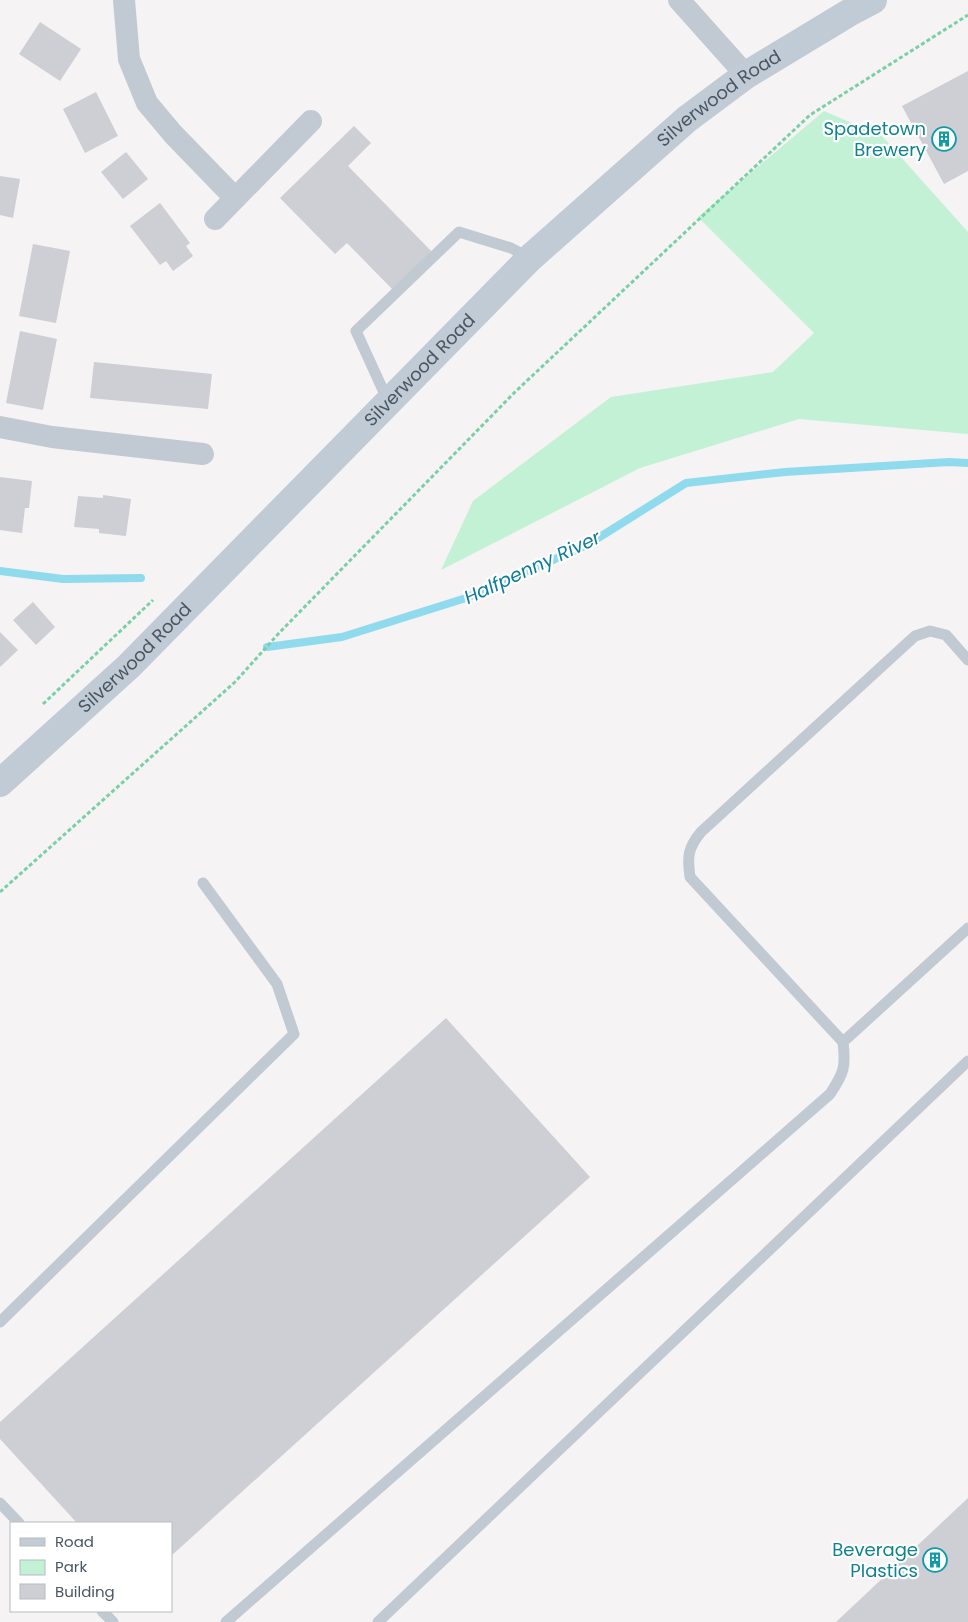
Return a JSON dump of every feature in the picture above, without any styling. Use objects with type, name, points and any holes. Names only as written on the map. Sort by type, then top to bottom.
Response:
[{"type":"main road","name":"Silverwood Road","points":[[0,783],[128,666],[530,258],[687,119],[746,75],[872,0]]},
{"type":"street","points":[[124,0],[129,59],[147,103],[173,134],[236,198]]},
{"type":"street","points":[[679,0],[746,75]]},
{"type":"street","points":[[215,219],[311,122]]},
{"type":"street","points":[[0,427],[52,437],[204,454]]},
{"type":"lane","points":[[389,402],[356,331],[459,232],[511,248],[530,258]]},
{"type":"lane","points":[[226,1622],[830,1094],[840,1079],[845,1062],[844,1042],[690,877],[688,860],[692,844],[701,832],[915,636],[930,632],[946,635],[968,660]]},
{"type":"lane","points":[[0,1322],[294,1034],[276,984],[203,883]]},
{"type":"lane","points":[[844,1042],[968,928]]},
{"type":"lane","points":[[378,1622],[967,1063]]},
{"type":"lane","points":[[0,1503],[18,1522]]},
{"type":"lane","points":[[103,1612],[113,1622]]},
{"type":"path","points":[[0,892],[235,682],[280,632],[514,392],[810,115],[968,15]]},
{"type":"green space","points":[[824,111],[882,136],[968,232],[968,434],[799,419],[640,468],[441,570],[473,501],[611,397],[773,372],[814,333],[698,217]]},
{"type":"building","points":[[40,22],[81,49],[60,81],[19,54]]},
{"type":"building","name":"Spadetown Brewery","points":[[968,71],[968,171],[944,184],[902,106]]},
{"type":"building","points":[[96,92],[118,136],[85,153],[63,109]]},
{"type":"building","points":[[354,126],[371,143],[348,166],[437,257],[398,295],[347,243],[335,254],[280,198]]},
{"type":"building","points":[[126,152],[148,179],[123,199],[101,172]]},
{"type":"building","points":[[0,176],[20,179],[13,218],[0,215]]},
{"type":"building","points":[[160,203],[190,243],[186,246],[193,256],[173,271],[166,261],[160,265],[130,226]]},
{"type":"building","points":[[33,244],[70,251],[56,323],[19,316]]},
{"type":"building","points":[[20,331],[57,339],[43,410],[6,403]]},
{"type":"building","points":[[94,362],[212,374],[208,409],[90,398]]},
{"type":"building","points":[[0,477],[32,481],[29,508],[25,508],[22,533],[0,530]]},
{"type":"building","points":[[103,495],[131,499],[126,536],[99,533],[99,529],[74,527],[78,496],[103,498]]},
{"type":"building","points":[[33,602],[55,627],[36,645],[13,620]]},
{"type":"building","points":[[0,632],[18,650],[0,667]]},
{"type":"building","points":[[446,1018],[590,1177],[172,1555],[172,1522],[76,1522],[0,1439],[0,1422]]},
{"type":"building","name":"Beverage Plastics","points":[[968,1498],[968,1622],[836,1622]]},
{"type":"waterway","name":"Halfpenny River","points":[[267,647],[342,637],[466,598],[587,545],[686,483],[785,472],[949,462],[968,463]]},
{"type":"waterway","name":"Halfpenny River","points":[[0,571],[63,579],[141,578]]},
{"type":"place","name":"Spadetown Brewery","points":[[944,139]]},
{"type":"place","name":"Beverage Plastics","points":[[935,1560]]}]
